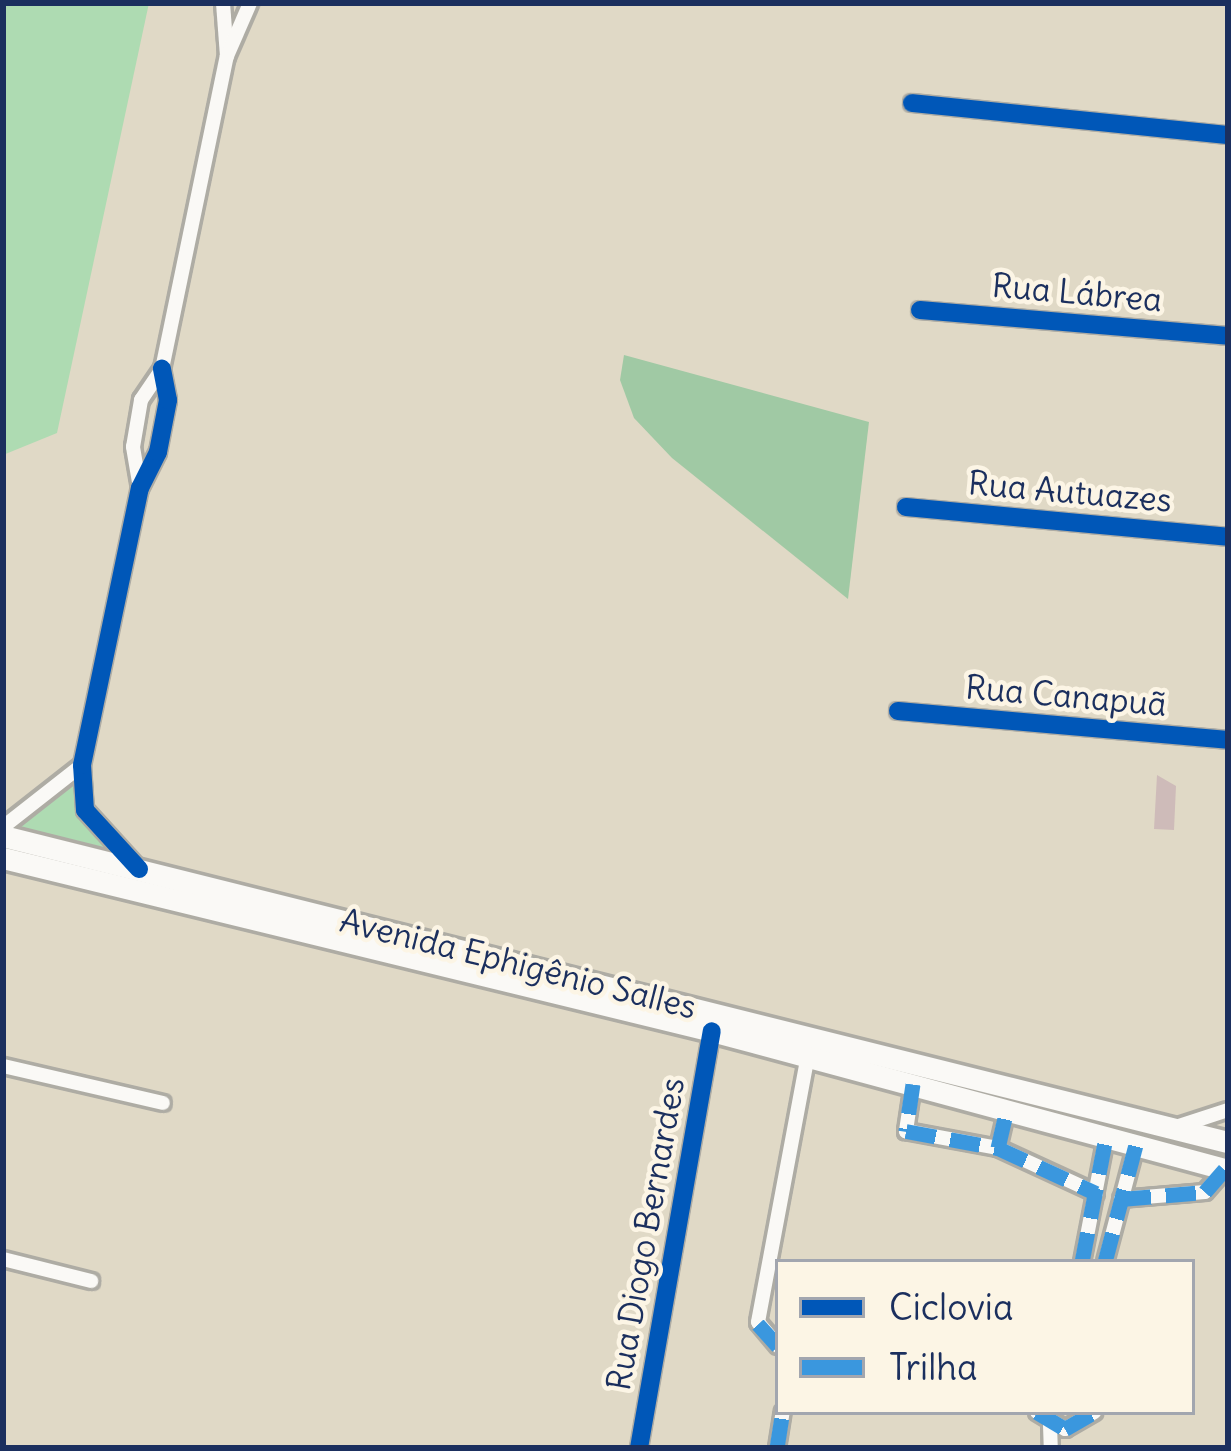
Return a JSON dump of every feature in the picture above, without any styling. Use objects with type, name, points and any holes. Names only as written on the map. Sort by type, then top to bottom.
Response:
[{"type":"main road","name":"Avenida Ephigênio Salles","points":[[3,832],[1228,1142]]},
{"type":"main road","name":"Avenida Ephigênio Salles","points":[[3,858],[712,1030],[1227,1170]]},
{"type":"street","points":[[223,3],[227,56]]},
{"type":"street","points":[[139,869],[85,810],[82,765],[140,488],[161,436],[162,368],[227,56],[250,3]]},
{"type":"street","points":[[912,103],[1228,135]]},
{"type":"street","name":"Rua Lábrea","points":[[920,310],[1228,337]]},
{"type":"street","points":[[140,488],[133,447],[141,400],[162,368]]},
{"type":"street","name":"Rua Autuazes","points":[[906,507],[1228,537]]},
{"type":"street","name":"Rua Canapuã","points":[[898,711],[1228,740]]},
{"type":"street","points":[[3,832],[82,765]]},
{"type":"street","name":"Rua Diogo Bernardes","points":[[639,1448],[712,1030]]},
{"type":"street","points":[[775,1343],[758,1324],[808,1055]]},
{"type":"street","points":[[3,1066],[163,1103]]},
{"type":"street","points":[[913,1084],[906,1131],[998,1148],[1096,1193]]},
{"type":"street","points":[[998,1148],[1007,1110]]},
{"type":"street","points":[[1173,1127],[1228,1110]]},
{"type":"street","points":[[1083,1259],[1106,1137]]},
{"type":"street","points":[[1106,1259],[1136,1145]]},
{"type":"street","points":[[1121,1199],[1205,1192],[1227,1170]]},
{"type":"street","points":[[3,1259],[92,1281]]},
{"type":"street","points":[[776,1448],[783,1415]]},
{"type":"street","points":[[1040,1415],[1050,1425],[1070,1429],[1092,1416]]},
{"type":"street","points":[[1072,1448],[1092,1416]]},
{"type":"street","points":[[1050,1425],[1051,1448]]},
{"type":"green space","points":[[3,3],[149,3],[57,433],[3,455]]},
{"type":"green space","points":[[624,355],[869,422],[848,599],[672,458],[634,418],[620,380]]},
{"type":"green space","points":[[79,777],[81,812],[119,855],[6,826]]},
{"type":"building","points":[[1157,775],[1176,786],[1174,830],[1154,829]]},
{"type":"marked path","points":[[913,1084],[906,1131],[998,1148],[1096,1193]]},
{"type":"marked path","points":[[998,1148],[1007,1110]]},
{"type":"marked path","points":[[1083,1259],[1106,1137]]},
{"type":"marked path","points":[[1106,1259],[1136,1145]]},
{"type":"marked path","points":[[1121,1199],[1205,1192],[1225,1169]]},
{"type":"marked path","points":[[758,1324],[775,1343]]},
{"type":"marked path","points":[[777,1448],[782,1415]]},
{"type":"marked path","points":[[1042,1415],[1065,1429],[1089,1415]]},
{"type":"cycle path","points":[[912,103],[1228,135]]},
{"type":"cycle path","points":[[920,310],[1228,336]]},
{"type":"cycle path","points":[[139,869],[85,810],[82,765],[140,488],[158,452],[168,400],[162,369]]},
{"type":"cycle path","points":[[906,507],[1228,537]]},
{"type":"cycle path","points":[[898,711],[1228,740]]},
{"type":"cycle path","points":[[639,1448],[712,1031]]}]
